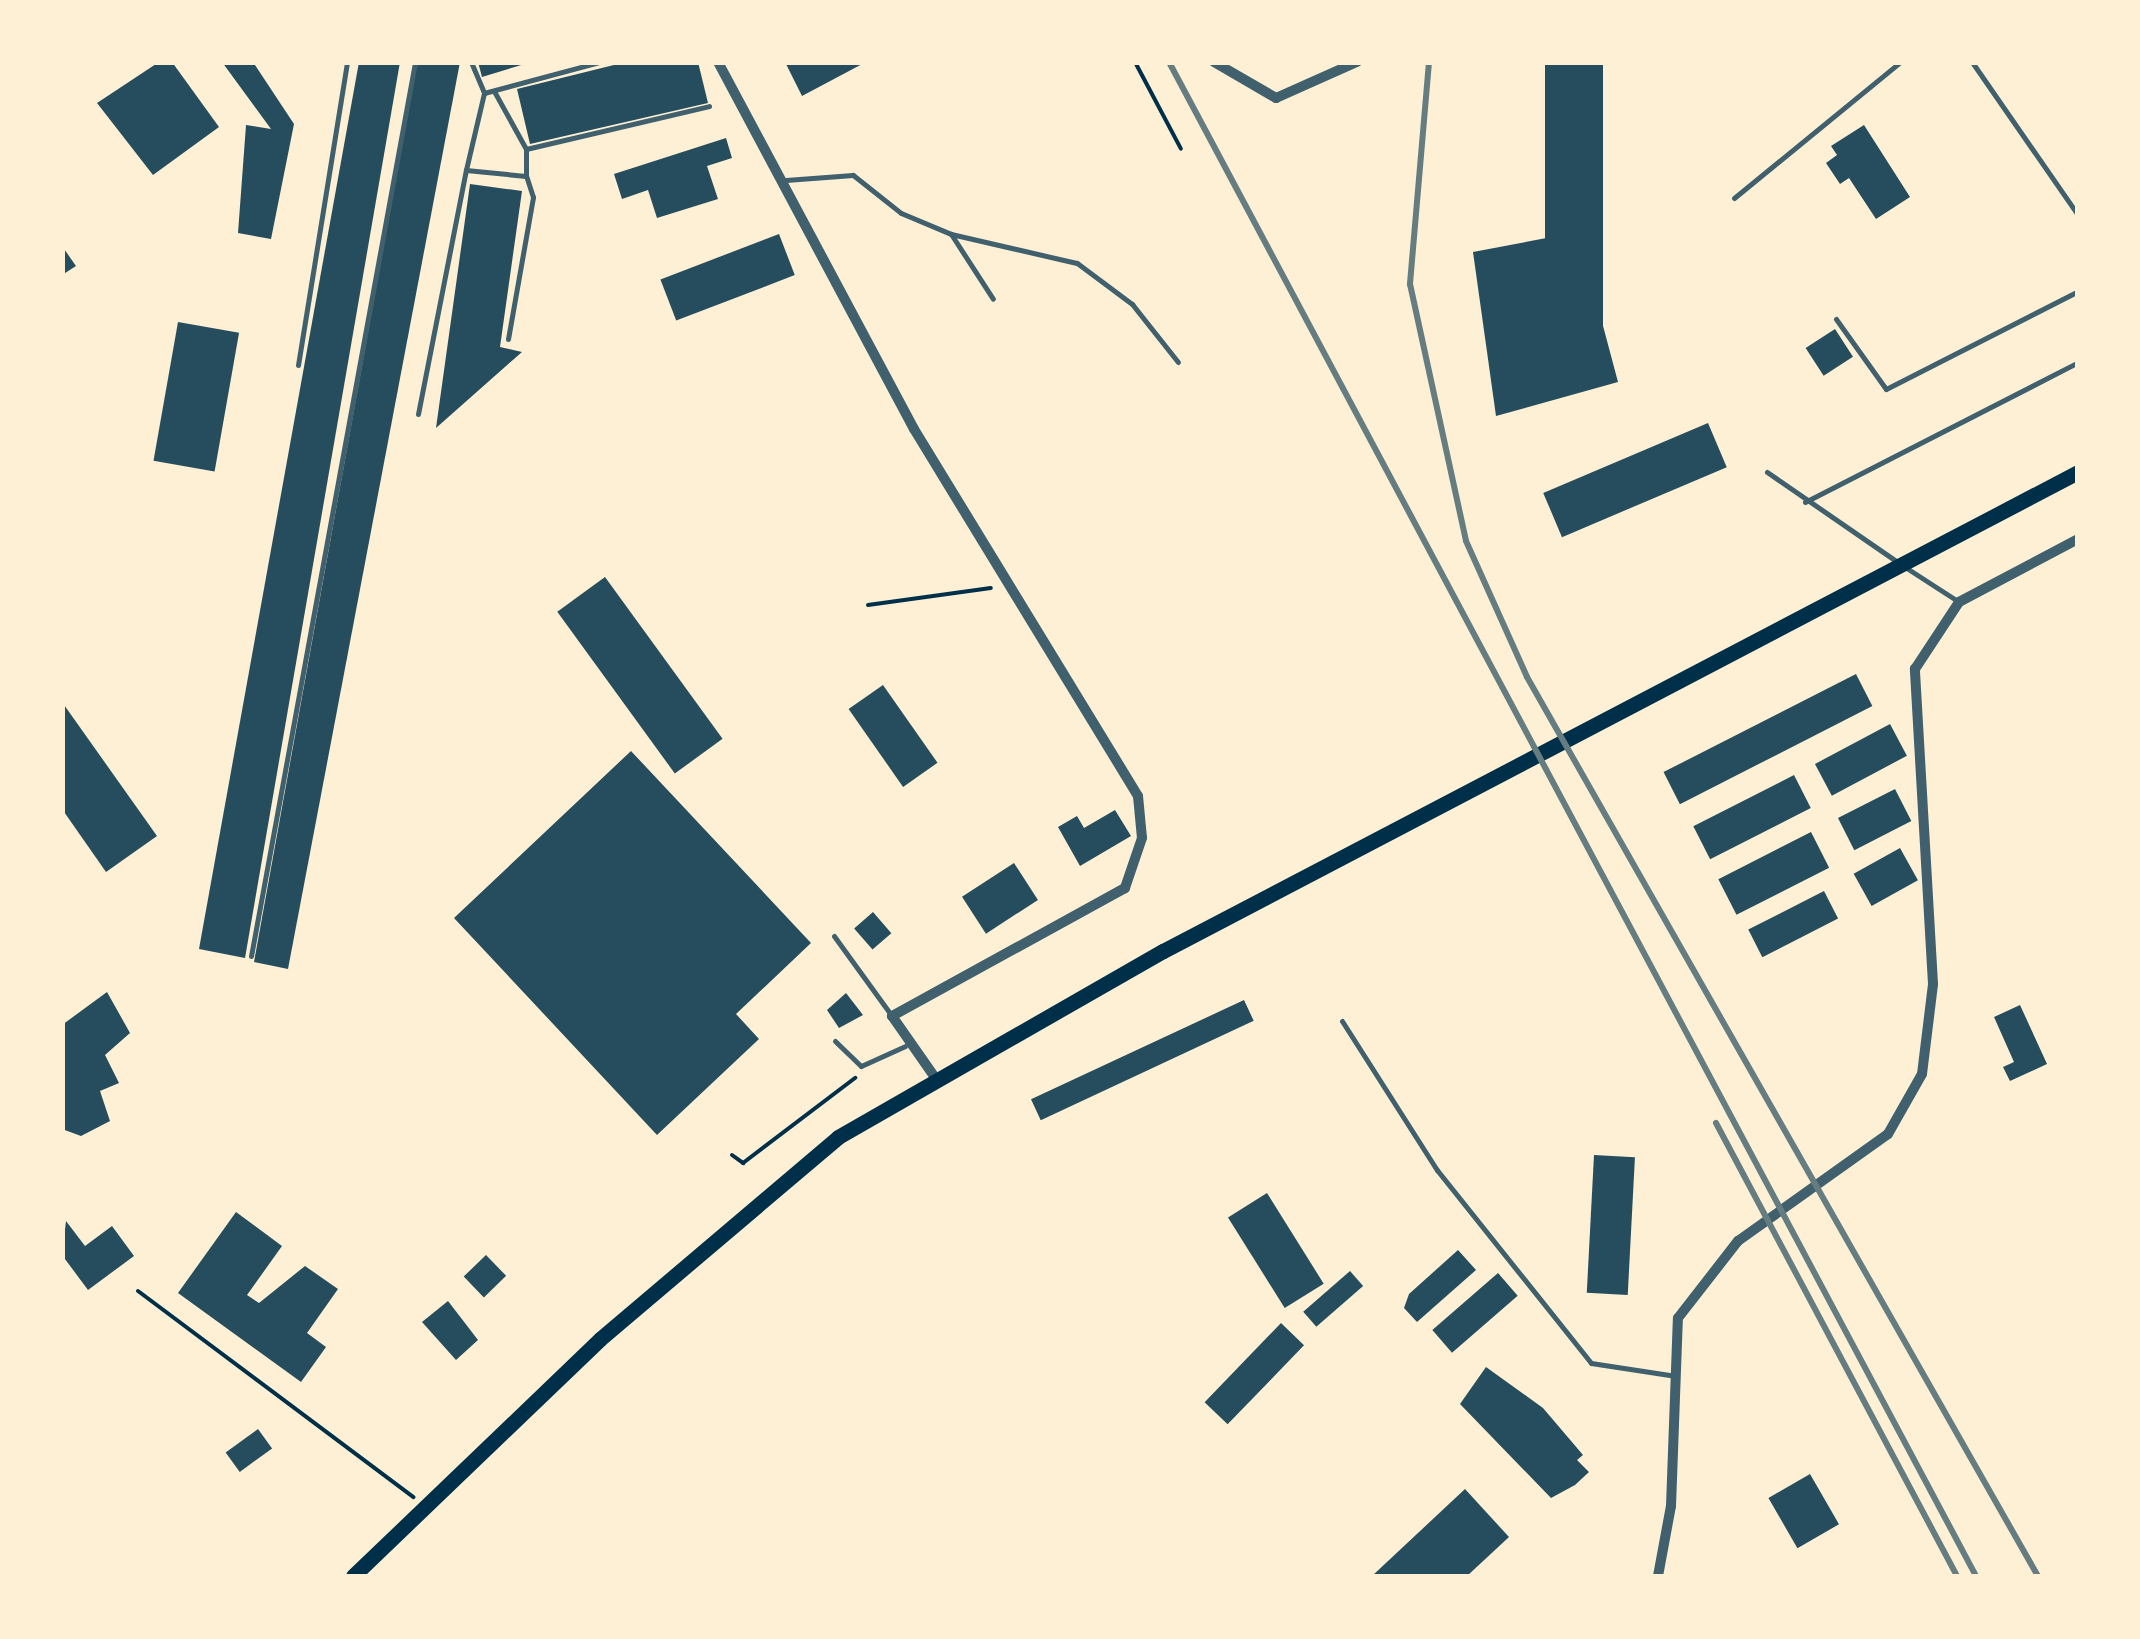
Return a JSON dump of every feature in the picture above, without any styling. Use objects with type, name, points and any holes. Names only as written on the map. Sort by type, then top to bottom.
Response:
[{"type":"main road","points":[[354,1576],[750,1204],[934,1076],[1163,951],[2078,472]]},
{"type":"street","points":[[718,62],[786,180],[914,430],[1138,796],[1142,838],[1126,888],[892,1016],[905,1046],[934,1076]]},
{"type":"street","points":[[1214,62],[1276,98],[1357,62]]},
{"type":"street","points":[[1658,1576],[1671,1506],[1678,1318],[1698,1281],[1767,1218],[1888,1134],[1922,1074],[1933,984],[1915,670],[1959,602],[2078,539]]},
{"type":"lane","points":[[298,365],[347,62]]},
{"type":"lane","points":[[251,956],[415,62]]},
{"type":"lane","points":[[418,414],[484,94],[471,62]]},
{"type":"lane","points":[[484,94],[600,62]]},
{"type":"lane","points":[[1734,198],[1900,62]]},
{"type":"lane","points":[[1972,62],[2078,214]]},
{"type":"lane","points":[[494,91],[526,149],[526,176],[533,198],[508,339]]},
{"type":"lane","points":[[526,149],[708,106]]},
{"type":"lane","points":[[466,170],[526,176]]},
{"type":"lane","points":[[786,180],[853,175],[900,213],[951,234],[1077,262],[1132,304],[1178,362]]},
{"type":"lane","points":[[951,234],[994,300]]},
{"type":"lane","points":[[1836,319],[1886,389],[2078,291]]},
{"type":"lane","points":[[1804,502],[2078,362]]},
{"type":"lane","points":[[1767,472],[1804,502],[1959,602]]},
{"type":"lane","points":[[834,936],[892,1016]]},
{"type":"lane","points":[[1342,1022],[1437,1170],[1592,1363],[1676,1376]]},
{"type":"lane","points":[[835,1042],[861,1066],[905,1046]]},
{"type":"path","points":[[1135,62],[1181,149]]},
{"type":"path","points":[[868,605],[1011,586]]},
{"type":"path","points":[[732,1155],[742,1163],[849,1090],[861,1066]]},
{"type":"path","points":[[138,1291],[425,1506]]},
{"type":"building","points":[[159,62],[172,62],[219,127],[153,175],[97,103]]},
{"type":"building","points":[[222,62],[253,62],[294,124],[271,239],[238,233],[246,125],[271,129]]},
{"type":"building","points":[[359,62],[400,62],[245,958],[199,949]]},
{"type":"building","points":[[417,62],[460,62],[288,969],[254,962]]},
{"type":"building","points":[[478,62],[528,62],[528,63],[482,77]]},
{"type":"building","points":[[626,62],[698,62],[708,103],[530,144],[517,89]]},
{"type":"building","points":[[785,62],[866,62],[802,96]]},
{"type":"building","points":[[1545,62],[1603,62],[1603,380],[1545,380]]},
{"type":"building","points":[[1864,125],[1910,197],[1876,219],[1849,178],[1840,184],[1826,163],[1837,155],[1831,146]]},
{"type":"building","points":[[726,138],[732,158],[707,166],[718,199],[657,218],[648,190],[622,199],[614,174]]},
{"type":"building","points":[[470,184],[522,191],[500,347],[522,352],[436,428]]},
{"type":"building","points":[[1578,232],[1618,382],[1496,416],[1473,252]]},
{"type":"building","points":[[779,234],[795,275],[676,321],[660,280]]},
{"type":"building","points":[[62,246],[76,266],[62,275]]},
{"type":"building","points":[[178,322],[239,333],[215,472],[154,461]]},
{"type":"building","points":[[1835,329],[1853,357],[1824,376],[1806,348]]},
{"type":"building","points":[[1708,423],[1727,467],[1562,537],[1543,493]]},
{"type":"building","points":[[605,577],[723,739],[675,773],[557,612]]},
{"type":"building","points":[[1856,674],[1872,706],[1680,804],[1664,772]]},
{"type":"building","points":[[883,685],[937,763],[903,787],[849,709]]},
{"type":"building","points":[[62,702],[157,836],[106,872],[62,809]]},
{"type":"building","points":[[1890,724],[1907,756],[1832,796],[1815,764]]},
{"type":"building","points":[[631,751],[811,943],[736,1014],[759,1039],[657,1135],[454,918]]},
{"type":"building","points":[[1794,775],[1811,808],[1710,859],[1693,826]]},
{"type":"building","points":[[1895,789],[1911,821],[1854,850],[1838,818]]},
{"type":"building","points":[[1115,810],[1131,836],[1080,866],[1058,827],[1077,816],[1084,828]]},
{"type":"building","points":[[1811,832],[1829,868],[1736,915],[1718,879]]},
{"type":"building","points":[[1900,848],[1918,880],[1872,906],[1854,874]]},
{"type":"building","points":[[1014,863],[1038,900],[986,934],[962,897]]},
{"type":"building","points":[[1824,891],[1838,919],[1762,957],[1748,930]]},
{"type":"building","points":[[873,912],[891,933],[873,950],[854,928]]},
{"type":"building","points":[[107,992],[130,1033],[105,1055],[119,1083],[100,1091],[110,1121],[81,1136],[62,1129],[62,1025]]},
{"type":"building","points":[[846,993],[863,1015],[839,1028],[827,1010]]},
{"type":"building","points":[[1244,1000],[1254,1021],[1041,1120],[1031,1099]]},
{"type":"building","points":[[2020,1005],[2047,1064],[2010,1081],[2003,1067],[2014,1062],[1994,1017]]},
{"type":"building","points":[[1594,1155],[1635,1157],[1628,1295],[1587,1293]]},
{"type":"building","points":[[1267,1193],[1324,1284],[1285,1308],[1228,1217]]},
{"type":"building","points":[[236,1212],[282,1246],[247,1295],[259,1303],[305,1266],[338,1289],[307,1333],[326,1347],[301,1382],[178,1293]]},
{"type":"building","points":[[66,1221],[85,1246],[112,1226],[134,1256],[88,1290],[62,1255]]},
{"type":"building","points":[[1458,1250],[1476,1270],[1417,1322],[1404,1308],[1409,1294]]},
{"type":"building","points":[[486,1255],[506,1276],[484,1297],[464,1277]]},
{"type":"building","points":[[1350,1271],[1363,1286],[1316,1327],[1303,1312]]},
{"type":"building","points":[[1498,1273],[1518,1296],[1452,1353],[1432,1330]]},
{"type":"building","points":[[448,1301],[478,1340],[456,1360],[422,1322]]},
{"type":"building","points":[[1281,1323],[1304,1345],[1228,1424],[1205,1402]]},
{"type":"building","points":[[1486,1367],[1543,1408],[1583,1455],[1577,1460],[1589,1472],[1575,1485],[1551,1498],[1460,1404]]},
{"type":"building","points":[[258,1429],[272,1448],[240,1472],[226,1453]]},
{"type":"building","points":[[1810,1474],[1839,1524],[1797,1548],[1768,1498]]},
{"type":"building","points":[[1465,1489],[1509,1537],[1467,1576],[1372,1576]]},
{"type":"railway","points":[[1169,62],[1976,1576]]},
{"type":"railway","points":[[1429,62],[1410,284],[1466,541],[1527,677],[2038,1576]]},
{"type":"railway","points":[[1716,1123],[1957,1576]]}]
